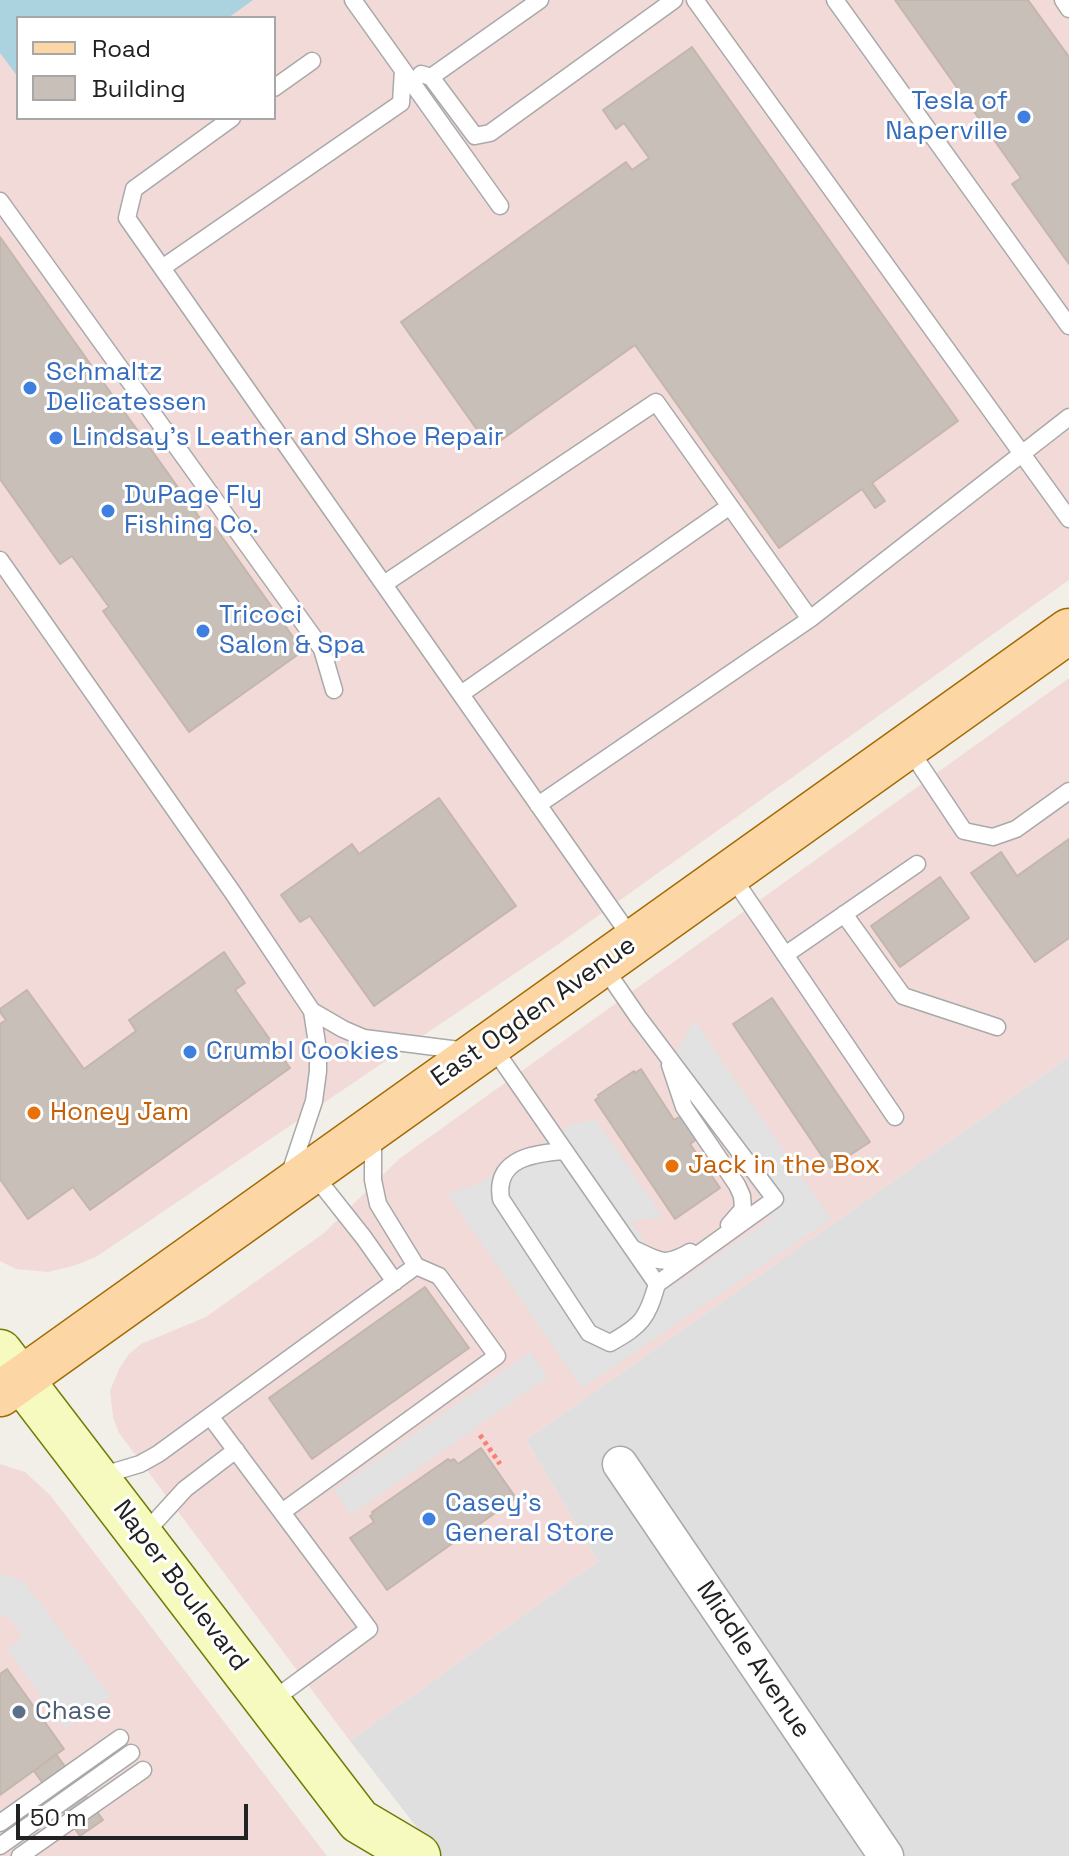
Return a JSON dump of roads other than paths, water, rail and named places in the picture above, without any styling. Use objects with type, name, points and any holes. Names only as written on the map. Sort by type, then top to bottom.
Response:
[{"type":"main road","name":"East Ogden Avenue","points":[[7,1375],[298,1180],[1069,631]]},
{"type":"main road","name":"Naper Boulevard","points":[[7,1375],[97,1477],[269,1703],[364,1839],[418,1856]]},
{"type":"street","name":"Middle Avenue","points":[[620,1464],[886,1856]]},
{"type":"lane","points":[[353,0],[500,206]]},
{"type":"lane","points":[[431,77],[540,0]]},
{"type":"lane","points":[[403,70],[431,77],[475,136],[490,133],[674,0]]},
{"type":"lane","points":[[695,0],[1069,519]]},
{"type":"lane","points":[[835,0],[1069,326]]},
{"type":"lane","points":[[1063,0],[1069,9]]},
{"type":"lane","points":[[276,87],[312,61]]},
{"type":"lane","points":[[162,268],[401,103],[403,70]]},
{"type":"lane","points":[[229,120],[134,189],[127,218],[538,805],[618,953],[667,1055],[684,1107],[737,1185],[743,1209],[731,1224],[673,1261],[659,1261],[633,1249]]},
{"type":"lane","points":[[0,201],[322,649],[334,690]]},
{"type":"lane","points":[[384,584],[656,402],[810,619]]},
{"type":"lane","points":[[538,805],[810,619],[1069,417]]},
{"type":"lane","points":[[461,694],[730,506]]},
{"type":"lane","points":[[0,560],[312,1011],[318,1071],[298,1180],[364,1238],[395,1282]]},
{"type":"lane","points":[[907,745],[964,831],[993,837],[1016,829],[1069,791]]},
{"type":"lane","points":[[785,955],[917,864]]},
{"type":"lane","points":[[730,873],[895,1117]]},
{"type":"lane","points":[[844,914],[903,996],[997,1027]]},
{"type":"lane","points":[[312,1011],[364,1038],[484,1048],[565,1151],[657,1284]]},
{"type":"lane","points":[[565,1151],[537,1153],[512,1163],[499,1188],[501,1199],[589,1333],[610,1343],[632,1331],[648,1313],[657,1284],[775,1199],[667,1055]]},
{"type":"lane","points":[[282,1512],[497,1356],[439,1276],[416,1266],[378,1204],[373,1180],[373,1127]]},
{"type":"lane","points":[[97,1477],[140,1464],[158,1454],[416,1266]]},
{"type":"lane","points":[[210,1416],[369,1629],[269,1703]]},
{"type":"lane","points":[[142,1536],[185,1489],[236,1450]]},
{"type":"lane","points":[[0,1823],[120,1738]]},
{"type":"lane","points":[[0,1846],[131,1753]]},
{"type":"lane","points":[[20,1856],[143,1770]]},
{"type":"water","points":[[0,0],[253,0],[231,16],[16,16],[16,74],[0,53]]},
{"type":"place","name":"Tesla of Naperville","points":[[1024,117]]},
{"type":"place","name":"Schmaltz Delicatessen","points":[[30,388]]},
{"type":"place","name":"Lindsay's Leather and Shoe Repair","points":[[56,438]]},
{"type":"place","name":"DuPage Fly Fishing Co.","points":[[108,511]]},
{"type":"place","name":"Tricoci Salon & Spa","points":[[203,631]]},
{"type":"place","name":"Crumbl Cookies","points":[[190,1052]]},
{"type":"place","name":"Honey Jam","points":[[34,1113]]},
{"type":"place","name":"Jack in the Box","points":[[672,1166]]},
{"type":"place","name":"Casey's General Store","points":[[429,1519]]},
{"type":"place","name":"Chase","points":[[19,1712]]}]
